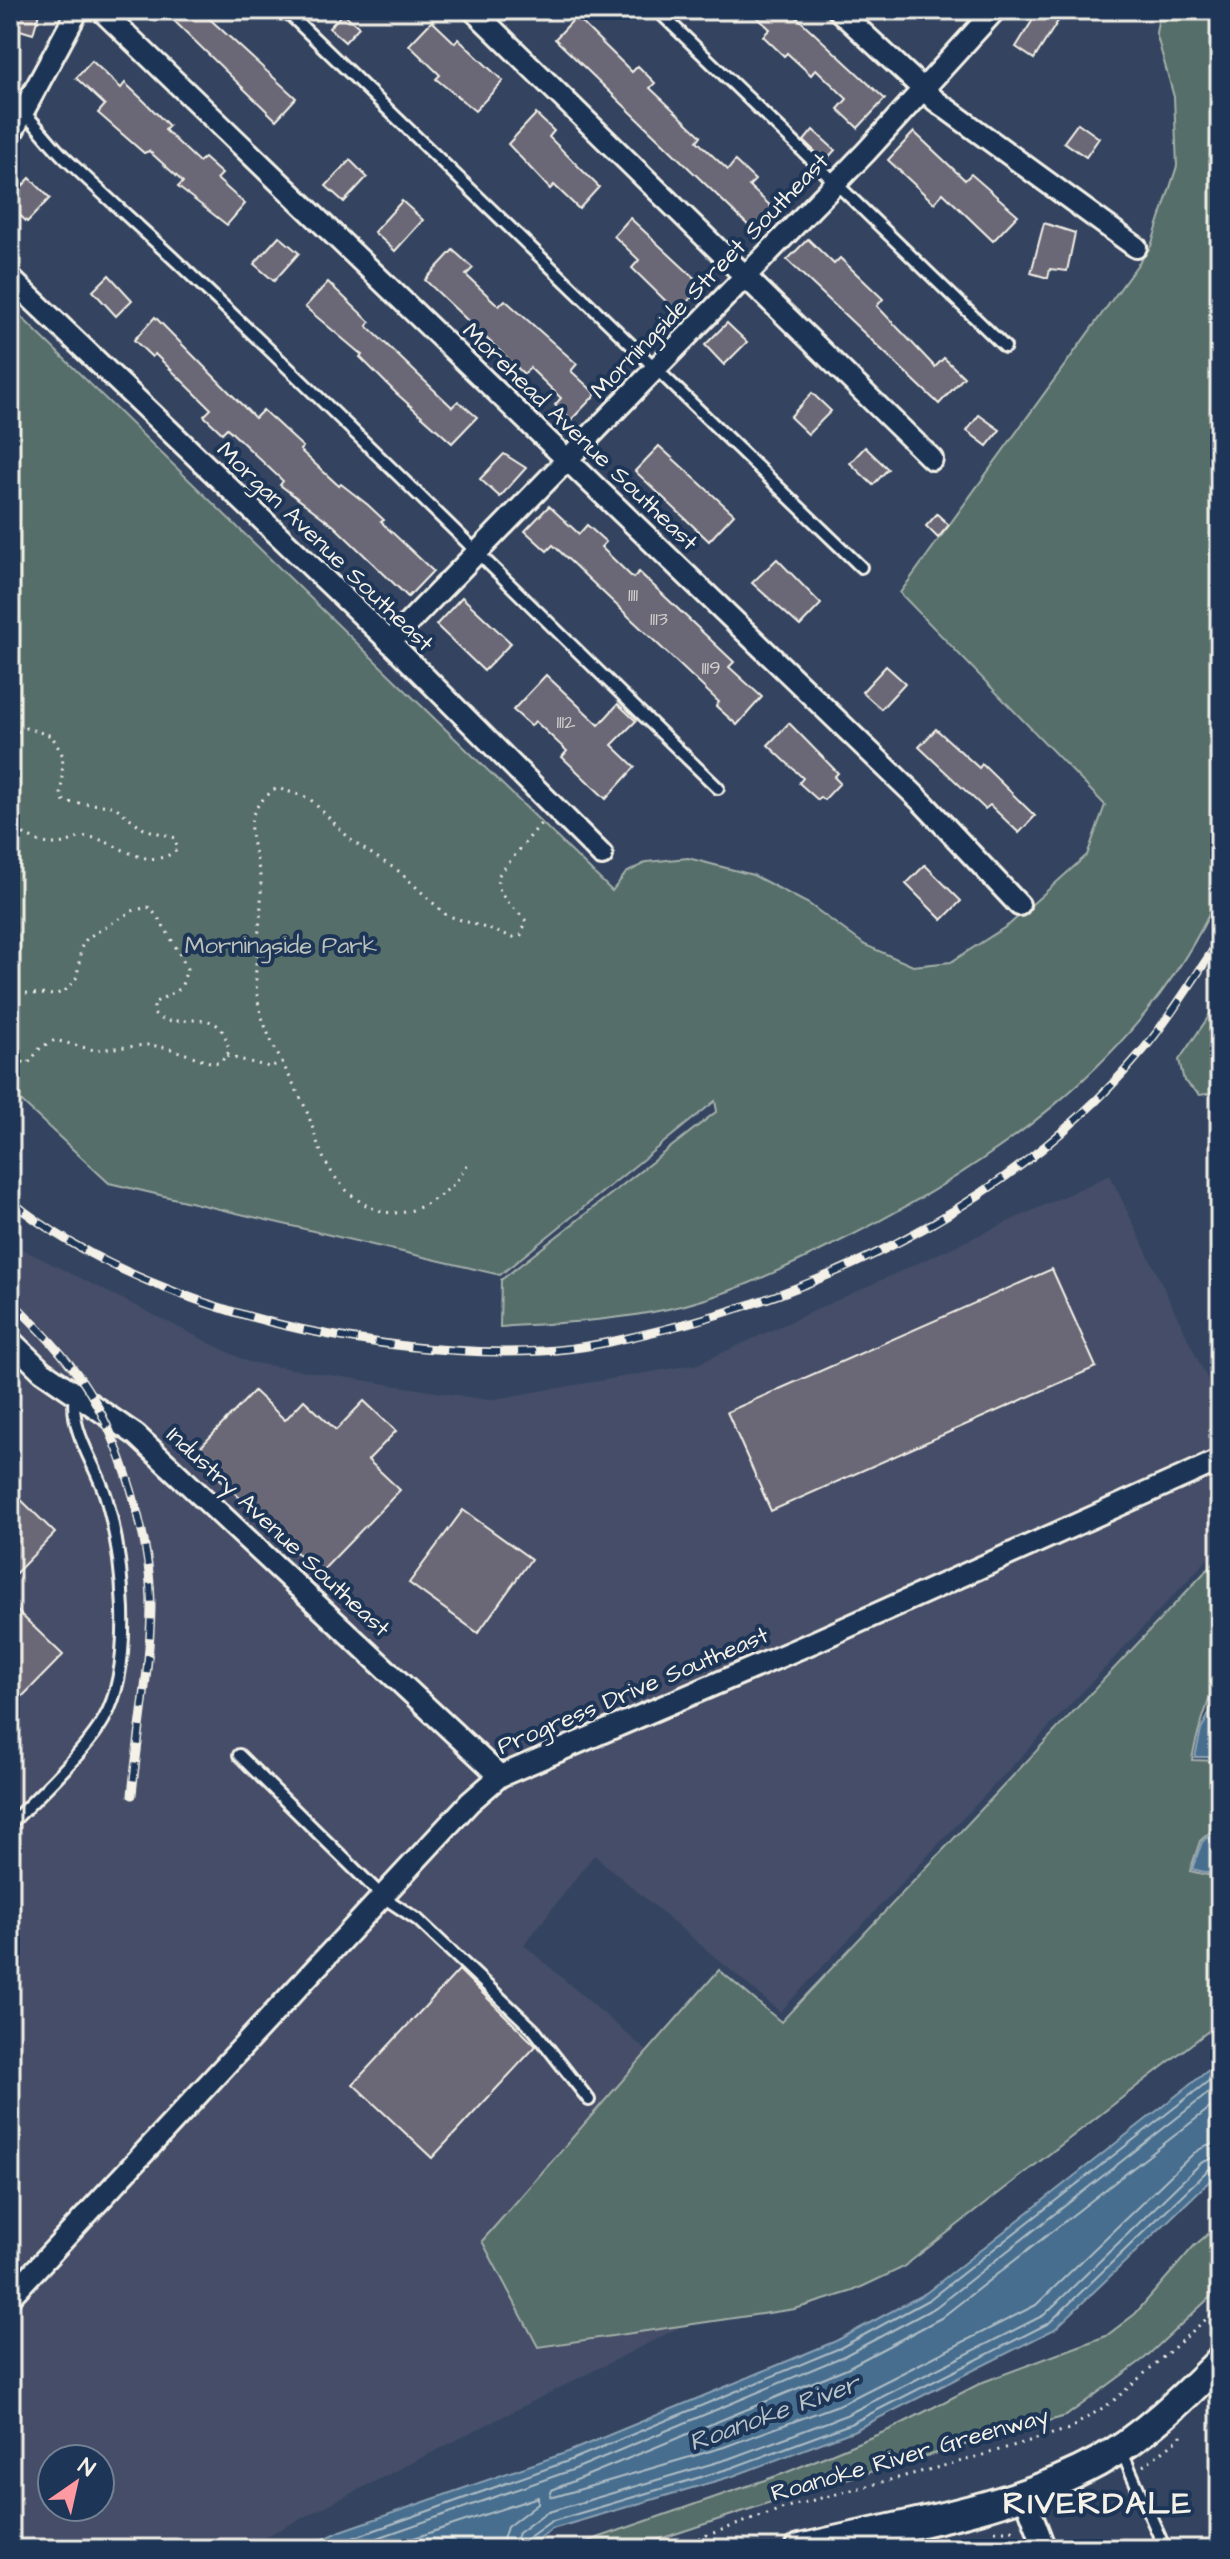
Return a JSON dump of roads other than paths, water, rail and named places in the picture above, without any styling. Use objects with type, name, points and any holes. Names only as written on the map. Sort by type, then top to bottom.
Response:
[{"type":"main road","points":[[809,2548],[1024,2494],[1064,2478],[1120,2448],[1156,2421],[1220,2361]]},
{"type":"street","points":[[10,136],[17,106],[78,10]]},
{"type":"street","name":"Morehead Avenue Southeast","points":[[101,10],[912,793],[1019,905]]},
{"type":"street","points":[[473,10],[932,459]]},
{"type":"street","points":[[838,10],[924,89],[1136,247]]},
{"type":"street","name":"Morningside Street Southeast","points":[[390,642],[835,185],[995,10]]},
{"type":"street","name":"Morgan Avenue Southeast","points":[[10,278],[390,642],[602,855]]},
{"type":"street","name":"Industry Avenue Southeast","points":[[10,1340],[42,1371],[136,1435],[500,1776]]},
{"type":"street","name":"Progress Drive Southeast","points":[[10,2297],[470,1802],[500,1776],[814,1642],[1220,1460]]},
{"type":"street","points":[[1024,2494],[1045,2549]]},
{"type":"lane","points":[[285,10],[861,567]]},
{"type":"lane","points":[[657,10],[1005,347]]},
{"type":"lane","points":[[17,106],[63,156],[287,364],[494,572],[531,603],[718,788]]},
{"type":"lane","points":[[10,1824],[103,1722],[115,1696],[121,1640],[119,1577],[107,1501],[95,1463],[74,1425],[75,1392]]},
{"type":"lane","points":[[239,1755],[383,1897],[418,1920],[534,2030],[589,2100]]},
{"type":"lane","points":[[1120,2448],[1165,2549]]},
{"type":"water","points":[[1220,1671],[1220,1757],[1195,1757],[1201,1730],[1216,1700]]},
{"type":"water","points":[[1220,1825],[1220,1876],[1192,1869],[1202,1842]]},
{"type":"water","name":"Roanoke River","points":[[1220,2061],[1220,2171],[1055,2329],[853,2431],[733,2476],[552,2529],[526,2549],[303,2549],[341,2531],[568,2452],[836,2341],[926,2293]]},
{"type":"railway","points":[[10,1200],[75,1245],[148,1281],[225,1309],[300,1329],[391,1344],[481,1352],[558,1350],[620,1340],[733,1310],[799,1287],[864,1259],[927,1226],[987,1189],[1043,1148],[1096,1101],[1144,1049],[1220,940]]},
{"type":"railway","points":[[10,1300],[67,1360],[97,1405],[121,1460],[140,1521],[150,1580],[151,1607],[132,1795]]},
{"type":"district","name":"RIVERDALE","points":[[1098,2503]]},
{"type":"park label","name":"Morningside Park","points":[[281,946]]}]
